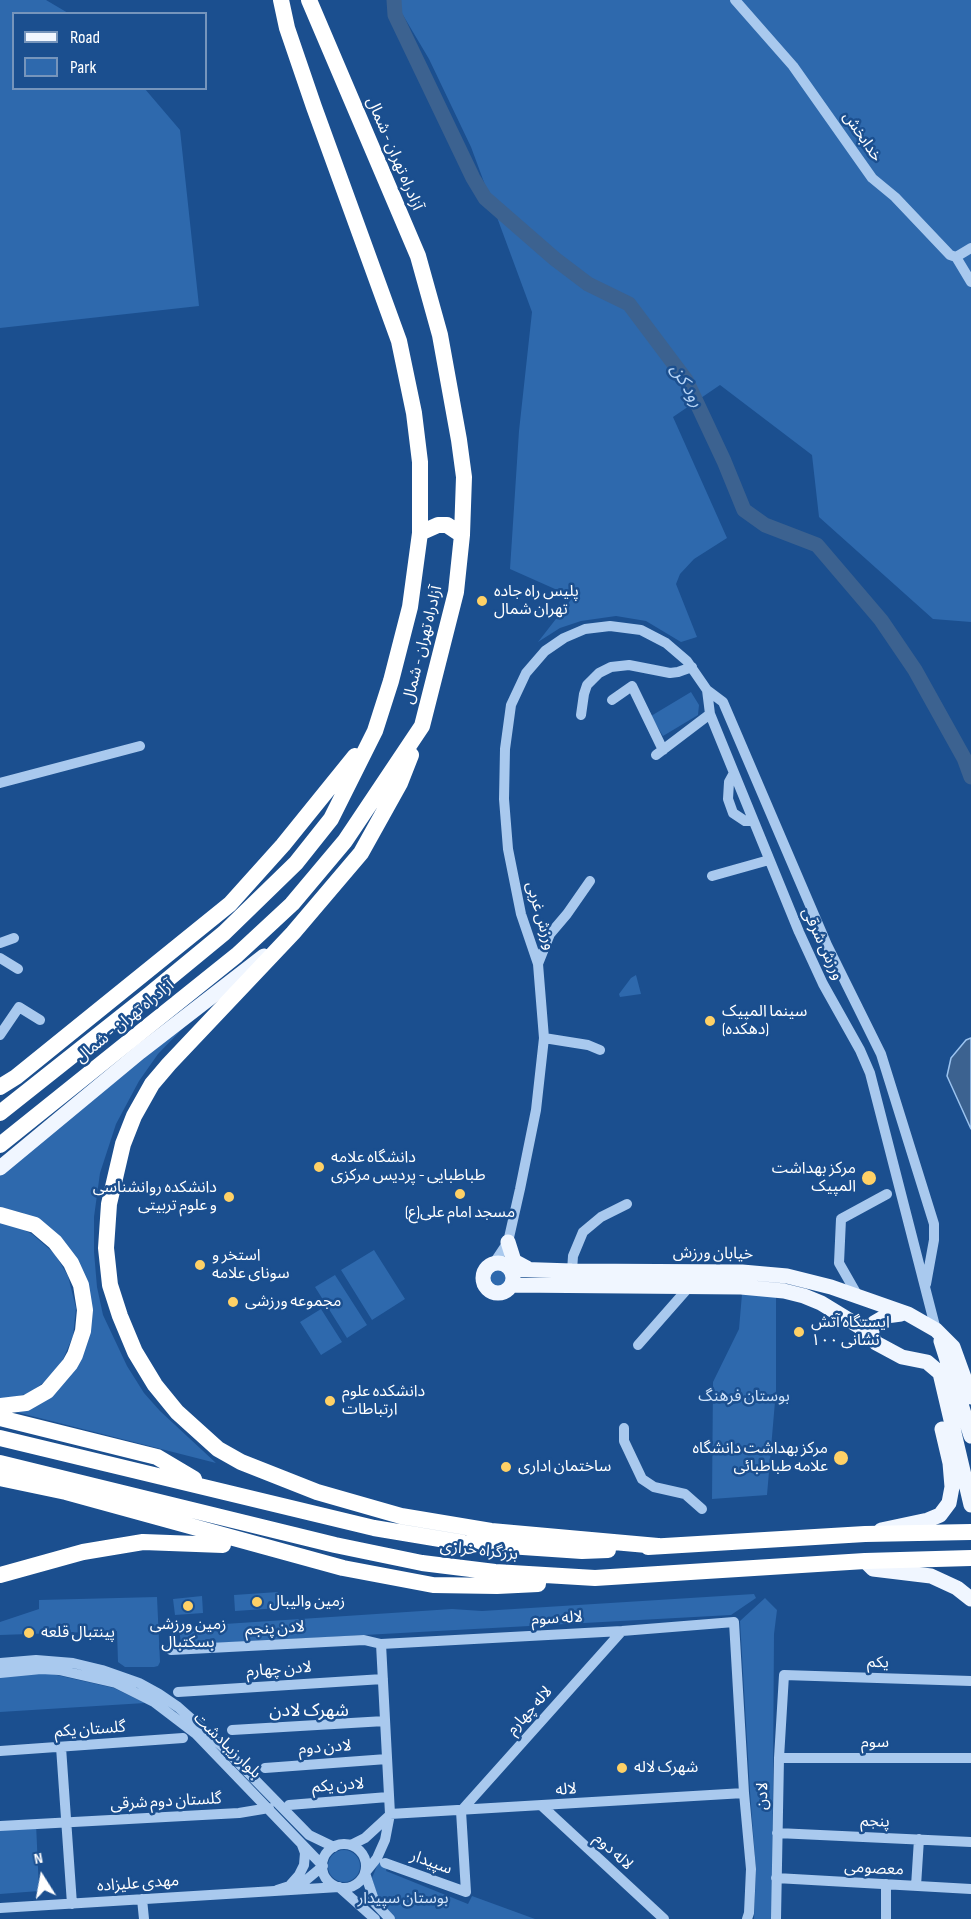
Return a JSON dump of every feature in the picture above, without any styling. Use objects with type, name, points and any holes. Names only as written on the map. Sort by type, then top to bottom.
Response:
[{"type":"highway","name":"آزادراه تهران - شمال","points":[[0,1113],[224,933],[296,863],[331,819],[375,731],[391,681],[410,607],[420,533],[419,452],[414,413],[399,341],[314,107],[287,28],[281,0]]},
{"type":"highway","name":"آزادراه تهران - شمال","points":[[0,1145],[237,955],[292,904],[345,841],[422,726],[456,592],[462,535],[464,477],[459,440],[440,335],[421,267],[309,0]]},
{"type":"highway","points":[[420,533],[438,525],[447,525],[462,535]]},
{"type":"highway","points":[[422,726],[400,783],[361,853],[293,933],[169,1064],[152,1084],[134,1116],[123,1144],[109,1204],[106,1248],[110,1285],[131,1343],[150,1376],[177,1412],[218,1449],[241,1462],[317,1492],[401,1516],[491,1531],[658,1546]]},
{"type":"highway","points":[[0,1087],[16,1077],[230,904],[283,845],[375,731]]},
{"type":"highway","points":[[0,1215],[35,1225],[56,1242],[71,1263],[81,1285],[85,1310],[83,1331],[75,1355],[47,1391],[26,1403],[0,1406]]},
{"type":"highway","points":[[0,1418],[158,1457],[210,1489]]},
{"type":"highway","name":"بزرگراه خرازی","points":[[0,1438],[374,1528],[464,1543],[582,1551],[865,1534],[967,1532]]},
{"type":"highway","name":"بزرگراه خرازی","points":[[0,1463],[335,1545],[422,1563],[495,1572],[595,1578],[968,1558]]},
{"type":"highway","points":[[0,1478],[66,1492],[343,1568],[433,1585],[497,1586],[595,1578]]},
{"type":"highway","points":[[0,1575],[83,1552],[143,1542],[208,1543],[283,1552]]},
{"type":"highway","points":[[0,1581],[43,1563]]},
{"type":"main road","points":[[0,1168],[140,1052],[293,933]]},
{"type":"main road","points":[[508,1242],[514,1261],[532,1271]]},
{"type":"main road","points":[[503,1263],[511,1269],[512,1285],[504,1292],[495,1292],[486,1287],[483,1278],[489,1265],[503,1263]]},
{"type":"main road","name":"خیابان ورزش","points":[[511,1269],[742,1272],[776,1275],[831,1287],[908,1314],[936,1330]]},
{"type":"main road","name":"خیابان ورزش","points":[[512,1285],[741,1287],[784,1291],[821,1303],[862,1328],[876,1343],[902,1357],[927,1362]]},
{"type":"main road","points":[[843,1317],[854,1318],[859,1313],[856,1297]]},
{"type":"main road","points":[[876,1343],[871,1335],[874,1323],[878,1319],[908,1314]]},
{"type":"main road","points":[[936,1330],[952,1347],[971,1397]]},
{"type":"main road","points":[[936,1330],[971,1436]]},
{"type":"main road","points":[[927,1362],[940,1373],[971,1505]]},
{"type":"main road","points":[[865,1534],[928,1520],[940,1515],[949,1503],[952,1487],[950,1463],[927,1362]]},
{"type":"main road","points":[[865,1562],[873,1569],[931,1576],[957,1588],[971,1599]]},
{"type":"street","name":"خدابخش","points":[[735,0],[793,66],[872,178],[895,197],[950,255],[956,257],[971,282]]},
{"type":"street","points":[[956,257],[971,248]]},
{"type":"street","name":"ورزش شرقی","points":[[610,626],[641,630],[666,643],[692,667],[707,690],[710,714],[769,860],[823,984],[860,1050],[870,1073],[936,1330]]},
{"type":"street","name":"ورزش غربی","points":[[494,1263],[508,1242],[536,1110],[544,1038],[538,964],[521,914],[508,849],[504,799],[505,749],[511,705],[526,673],[544,651],[564,638],[585,629],[610,626]]},
{"type":"street","points":[[581,715],[587,685],[599,673],[611,667],[629,665],[670,673],[692,667]]},
{"type":"street","points":[[612,700],[632,687],[659,752],[710,714]]},
{"type":"street","points":[[707,690],[723,702],[827,945],[881,1054],[934,1224],[934,1240],[925,1287]]},
{"type":"street","points":[[0,783],[140,746]]},
{"type":"street","points":[[712,876],[769,860]]},
{"type":"street","points":[[538,964],[550,934],[590,881]]},
{"type":"street","points":[[0,936],[14,938],[0,943]]},
{"type":"street","points":[[0,958],[18,969]]},
{"type":"street","points":[[0,1035],[19,1007],[40,1020]]},
{"type":"street","points":[[544,1038],[588,1045],[600,1050]]},
{"type":"street","points":[[856,1297],[839,1263],[842,1219],[887,1194]]},
{"type":"street","points":[[572,1271],[573,1256],[583,1232],[601,1217],[627,1204]]},
{"type":"street","points":[[638,1345],[689,1287]]},
{"type":"street","points":[[624,1428],[624,1441],[642,1479],[654,1487],[685,1494],[702,1509]]},
{"type":"street","name":"لاله سوم","points":[[381,1644],[622,1631],[734,1622],[744,1793]]},
{"type":"street","name":"لاله چهارم","points":[[461,1810],[622,1631]]},
{"type":"street","name":"لادن پنجم","points":[[171,1650],[364,1640],[381,1644]]},
{"type":"street","points":[[277,1890],[345,1887],[357,1883],[377,1858],[385,1840],[390,1814],[381,1644]]},
{"type":"street","name":"بلوار زیبادشت","points":[[0,1664],[53,1660],[102,1670],[139,1683],[178,1707],[202,1727],[289,1810],[309,1835],[334,1847]]},
{"type":"street","name":"بلوار زیبادشت","points":[[0,1673],[41,1669],[59,1670],[98,1678],[135,1691],[154,1702],[196,1734],[323,1866]]},
{"type":"street","name":"یکم","points":[[784,1675],[971,1681]]},
{"type":"street","name":"لادن","points":[[776,1919],[779,1758],[784,1675]]},
{"type":"street","name":"لادن چهارم","points":[[178,1692],[382,1679]]},
{"type":"street","points":[[232,1730],[385,1721]]},
{"type":"street","name":"گلستان یکم","points":[[0,1751],[183,1738]]},
{"type":"street","points":[[61,1747],[72,1904]]},
{"type":"street","name":"سوم","points":[[779,1758],[971,1758]]},
{"type":"street","name":"لادن دوم","points":[[265,1768],[387,1759]]},
{"type":"street","points":[[744,1793],[751,1869],[747,1919]]},
{"type":"street","name":"لاله","points":[[390,1814],[744,1793]]},
{"type":"street","name":"لادن یکم","points":[[289,1810],[388,1797]]},
{"type":"street","name":"لاله دوم","points":[[542,1806],[664,1919]]},
{"type":"street","name":"گلستان دوم شرقی","points":[[0,1826],[239,1813],[268,1808]]},
{"type":"street","name":"سپیدار","points":[[385,1863],[466,1892],[461,1810]]},
{"type":"street","points":[[375,1919],[327,1879],[323,1866],[326,1855],[334,1847],[351,1845],[365,1838],[390,1814]]},
{"type":"street","name":"پنجم","points":[[777,1833],[971,1842]]},
{"type":"street","points":[[916,1886],[919,1839]]},
{"type":"street","points":[[289,1886],[304,1865],[305,1853],[302,1845]]},
{"type":"street","points":[[351,1845],[357,1848],[365,1860],[365,1873],[375,1903],[390,1919]]},
{"type":"street","points":[[277,1890],[305,1881],[323,1866]]},
{"type":"street","name":"معصومی","points":[[776,1878],[971,1889]]},
{"type":"street","points":[[886,1884],[886,1919]]},
{"type":"street","name":"مهدی علیزاده","points":[[0,1908],[277,1890]]},
{"type":"street","points":[[142,1899],[144,1919]]},
{"type":"green space","points":[[0,0],[46,0],[66,12],[12,12],[12,90],[146,90],[180,130],[199,306],[0,328]]},
{"type":"green space","points":[[394,0],[971,0],[971,622],[933,619],[819,517],[812,455],[720,385],[673,417],[727,538],[694,559],[680,574],[676,584],[697,637],[681,642],[646,621],[616,616],[581,621],[560,628],[538,642],[573,597],[510,569],[519,431],[532,312],[471,147],[429,59]]},
{"type":"green space","points":[[691,692],[699,705],[698,715],[663,736],[651,716]]},
{"type":"green space","points":[[636,975],[641,994],[620,997],[619,994]]},
{"type":"green space","points":[[187,1024],[158,1054],[139,1081],[116,1124],[100,1173],[94,1217],[94,1252],[97,1287],[103,1315],[127,1366],[144,1393],[160,1411],[216,1463],[16,1412],[70,1376],[87,1289],[23,1213],[0,1207],[0,1174]]},
{"type":"green space","points":[[0,1222],[14,1225],[32,1234],[55,1254],[68,1276],[76,1308],[73,1336],[61,1364],[48,1379],[35,1389],[26,1394],[0,1401]]},
{"type":"green space","points":[[374,1250],[405,1299],[372,1320],[341,1270]]},
{"type":"green space","points":[[498,1265],[507,1269],[511,1278],[507,1287],[498,1291],[489,1287],[485,1278],[489,1269]]},
{"type":"green space","points":[[335,1275],[367,1325],[347,1338],[315,1287]]},
{"type":"green space","name":"بوستان فرهنگ","points":[[742,1294],[776,1296],[776,1390],[767,1495],[712,1499],[713,1382],[739,1329]]},
{"type":"green space","points":[[321,1309],[342,1342],[321,1355],[300,1322]]},
{"type":"green space","name":"زمین والیبال","points":[[278,1592],[280,1608],[235,1611],[234,1595]]},
{"type":"green space","points":[[754,1594],[756,1598],[731,1615],[181,1645],[179,1627],[452,1609],[482,1611]]},
{"type":"green space","name":"زمین ورزشی بسکتبال","points":[[202,1596],[203,1613],[175,1615],[173,1599]]},
{"type":"green space","name":"پینتبال قلعه","points":[[157,1597],[160,1662],[154,1667],[125,1667],[118,1662],[117,1631],[0,1635],[0,1622],[39,1609],[39,1600]]},
{"type":"green space","points":[[765,1598],[777,1610],[774,1634],[772,1919],[754,1919],[756,1870],[740,1621]]},
{"type":"green space","points":[[39,1671],[114,1688],[145,1703],[0,1712],[0,1675]]},
{"type":"green space","points":[[36,1823],[39,1891],[0,1894],[0,1825]]},
{"type":"green space","points":[[344,1850],[355,1855],[360,1866],[355,1877],[344,1882],[333,1877],[328,1866],[333,1855]]},
{"type":"green space","name":"بوستان سپیدار","points":[[379,1861],[388,1865],[386,1871],[468,1904],[472,1896],[535,1919],[395,1919],[378,1900],[372,1878]]},
{"type":"shaded area","points":[[971,1038],[971,1129],[947,1076],[951,1058],[966,1040]]},
{"type":"waterway","name":"رود کن","points":[[394,0],[395,15],[473,178],[485,198],[555,259],[588,284],[629,304],[686,380],[744,510],[765,525],[817,545],[881,620],[915,670],[964,758],[971,777]]},
{"type":"place","name":"پلیس راه جاده تهران شمال","points":[[482,601]]},
{"type":"place","name":"سینما المپیک (دهکده)","points":[[710,1021]]},
{"type":"place","name":"دانشگاه علامه طباطبایی - پردیس مرکزی","points":[[319,1167]]},
{"type":"place","name":"مرکز بهداشت المپیک","points":[[869,1178]]},
{"type":"place","name":"مسجد امام علی(ع)","points":[[460,1194]]},
{"type":"place","name":"دانشکده روانشناسی و علوم تربیتی","points":[[229,1197]]},
{"type":"place","name":"استخر و سونای علامه","points":[[200,1265]]},
{"type":"place","name":"مجموعه ورزشی","points":[[233,1302]]},
{"type":"place","name":"ایستگاه آتش نشانی ۱۰۰","points":[[799,1332]]},
{"type":"place","name":"دانشکده علوم ارتباطات","points":[[330,1401]]},
{"type":"place","name":"مرکز بهداشت دانشگاه علامه طباطبائی","points":[[841,1458]]},
{"type":"place","name":"ساختمان اداری","points":[[506,1467]]},
{"type":"place","name":"زمین والیبال","points":[[257,1602]]},
{"type":"place","name":"زمین ورزشی بسکتبال","points":[[188,1606]]},
{"type":"place","name":"پینتبال قلعه","points":[[29,1633]]},
{"type":"place","name":"شهرک لاله","points":[[622,1768]]},
{"type":"district","name":"شهرک لادن","points":[[309,1711]]}]
